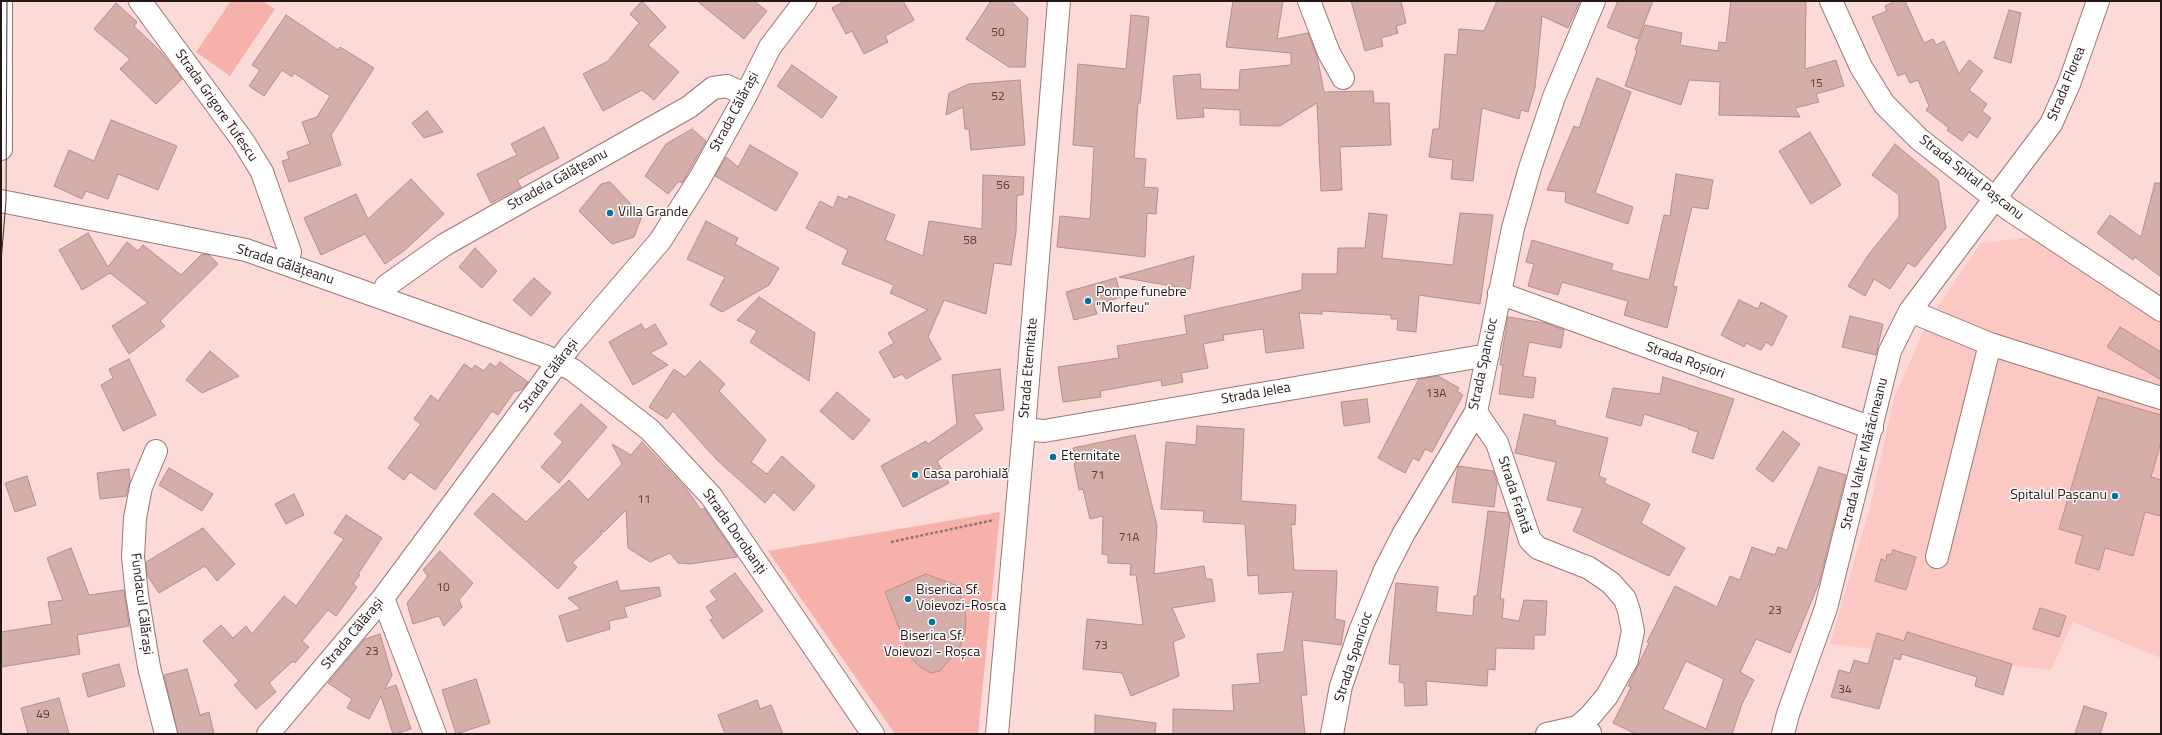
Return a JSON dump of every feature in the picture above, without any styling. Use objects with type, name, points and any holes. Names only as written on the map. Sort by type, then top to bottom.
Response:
[{"type":"street","points":[[1,1],[1,149]]},
{"type":"street","name":"Strada Grigore Tufescu","points":[[140,1],[243,140],[262,172],[290,252],[285,263]]},
{"type":"street","name":"Strada Călărași","points":[[268,734],[383,598],[558,363],[660,241],[700,178],[746,95],[770,47],[805,1]]},
{"type":"street","name":"Strada Eternitate","points":[[997,734],[1059,1]]},
{"type":"street","points":[[1309,1],[1329,53],[1343,78]]},
{"type":"street","name":"Strada Spancioc","points":[[1332,734],[1341,686],[1360,631],[1386,570],[1404,533],[1476,412],[1488,355],[1498,294],[1513,228],[1530,168],[1554,97],[1594,1]]},
{"type":"street","name":"Strada Spital Pașcanu","points":[[1831,1],[1861,67],[1884,104],[1919,139],[2010,210],[2161,310]]},
{"type":"street","name":"Strada Florea","points":[[1996,199],[2051,124],[2069,84],[2098,1]]},
{"type":"street","name":"Stradela Gălățeanu","points":[[383,298],[386,286],[444,245],[689,107],[713,88],[727,86],[746,95]]},
{"type":"street","name":"Strada Valter Mărăcineanu","points":[[1783,734],[1788,714],[1826,608],[1890,351],[1910,310],[1996,199]]},
{"type":"street","name":"Strada Gălățeanu","points":[[1,201],[246,250],[545,356],[558,363]]},
{"type":"street","name":"Strada Roșiori","points":[[1498,294],[1872,428]]},
{"type":"street","points":[[1910,310],[1990,344],[2161,398]]},
{"type":"street","points":[[1937,557],[1990,344]]},
{"type":"street","name":"Strada Jelea","points":[[1024,429],[1044,431],[1488,355]]},
{"type":"street","name":"Strada Dorobanți","points":[[558,363],[573,370],[650,430],[711,496],[873,734]]},
{"type":"street","name":"Strada Frântă","points":[[1476,412],[1497,443],[1530,540],[1538,548],[1589,568],[1611,583],[1625,599],[1633,631],[1627,660],[1607,696],[1592,716],[1585,730]]},
{"type":"street","name":"Fundacul Călărași","points":[[156,450],[141,488],[135,518],[133,557],[137,595],[149,667],[166,734]]},
{"type":"street","points":[[383,598],[435,734]]},
{"type":"street","points":[[1547,734],[1563,729],[1585,730]]},
{"type":"path","points":[[891,542],[1004,518],[1016,520]]},
{"type":"shaded area","points":[[231,1],[262,1],[275,9],[230,76],[196,52]]},
{"type":"shaded area","points":[[2043,236],[2161,317],[2161,658],[2073,622],[2051,670],[1830,644],[1869,511],[1894,398],[1929,319],[1981,243]]},
{"type":"shaded area","points":[[1000,512],[978,734],[895,734],[768,551]]},
{"type":"building","points":[[642,1],[666,27],[648,45],[679,72],[654,100],[642,90],[603,111],[583,74],[608,61],[639,23],[630,14]]},
{"type":"building","points":[[697,1],[754,1],[767,11],[744,39]]},
{"type":"building","points":[[845,1],[903,1],[914,20],[885,36],[888,42],[864,54],[852,31],[846,34],[832,8]]},
{"type":"building","points":[[991,1],[1011,1],[1028,18],[1025,67],[1009,67],[966,39]]},
{"type":"building","points":[[1233,1],[1283,1],[1277,39],[1308,33],[1317,56],[1324,92],[1373,91],[1374,103],[1389,103],[1391,145],[1340,147],[1342,190],[1321,191],[1317,103],[1280,126],[1240,125],[1240,110],[1203,108],[1204,117],[1177,119],[1173,76],[1200,74],[1201,89],[1239,90],[1240,70],[1291,65],[1291,53],[1226,47]]},
{"type":"building","points":[[1351,1],[1401,1],[1406,23],[1396,26],[1398,33],[1381,38],[1383,46],[1365,51]]},
{"type":"building","points":[[1497,1],[1580,1],[1568,28],[1542,16],[1535,88],[1528,112],[1521,110],[1519,119],[1482,108],[1473,181],[1451,179],[1453,160],[1429,157],[1433,129],[1439,129],[1445,54],[1457,55],[1459,29],[1484,31]]},
{"type":"building","points":[[1618,1],[1653,1],[1638,39],[1607,27]]},
{"type":"building","points":[[1731,1],[1806,1],[1805,69],[1836,60],[1844,86],[1816,94],[1819,102],[1795,108],[1800,117],[1719,115],[1720,82],[1689,80],[1681,105],[1625,86],[1637,51],[1635,50],[1645,25],[1682,33],[1680,45],[1718,51],[1719,42],[1726,43]]},
{"type":"building","points":[[1896,1],[1905,1],[1924,43],[1933,39],[1936,45],[1944,41],[1959,74],[1969,60],[1983,71],[1969,90],[1987,104],[1982,111],[1991,118],[1977,138],[1969,132],[1962,141],[1947,130],[1949,128],[1926,110],[1929,106],[1918,80],[1910,83],[1905,73],[1898,76],[1872,17],[1887,11],[1885,6]]},
{"type":"building","points":[[116,3],[137,22],[134,26],[161,52],[182,79],[156,104],[120,69],[130,59],[94,29]]},
{"type":"building","points":[[2009,10],[2021,13],[2011,63],[1994,58]]},
{"type":"building","points":[[286,15],[338,50],[340,47],[374,68],[331,135],[341,165],[289,182],[282,161],[289,159],[287,152],[310,144],[302,122],[317,117],[330,96],[294,73],[292,77],[282,70],[264,96],[249,86],[260,70],[252,65]]},
{"type":"building","points":[[1131,15],[1149,17],[1140,103],[1138,103],[1134,158],[1146,159],[1144,187],[1158,188],[1156,214],[1147,213],[1145,257],[1057,247],[1060,216],[1090,219],[1094,147],[1073,145],[1078,64],[1126,69]]},
{"type":"building","points":[[792,65],[837,97],[822,118],[777,86]]},
{"type":"building","points":[[1597,78],[1631,92],[1595,193],[1633,207],[1628,224],[1565,202],[1566,192],[1547,190],[1574,126],[1579,128]]},
{"type":"building","points":[[1020,80],[1025,145],[971,150],[969,129],[965,129],[963,107],[946,115],[949,93],[969,84]]},
{"type":"building","points":[[427,111],[443,132],[424,138],[412,123]]},
{"type":"building","points":[[111,120],[177,146],[158,190],[118,174],[108,199],[86,191],[82,199],[54,186],[69,150],[94,161]]},
{"type":"building","points":[[544,127],[559,158],[517,180],[521,187],[491,203],[477,174],[517,155],[511,144]]},
{"type":"building","points":[[692,129],[706,141],[682,183],[679,181],[668,194],[645,176],[666,144]]},
{"type":"building","points":[[1810,132],[1841,185],[1811,204],[1779,151]]},
{"type":"building","points":[[1895,144],[1938,180],[1946,228],[1915,267],[1908,263],[1890,289],[1874,279],[1865,296],[1848,286],[1869,254],[1899,217],[1899,195],[1872,175]]},
{"type":"building","points":[[750,145],[798,173],[776,211],[715,176],[726,157],[738,167]]},
{"type":"building","points":[[1676,174],[1713,180],[1708,209],[1692,207],[1673,286],[1677,287],[1667,328],[1624,315],[1628,301],[1562,282],[1558,295],[1528,286],[1534,264],[1526,262],[1532,240],[1613,264],[1611,270],[1649,280],[1664,215],[1670,216]]},
{"type":"building","points":[[983,175],[1024,177],[1023,195],[1017,195],[1016,232],[1011,265],[994,263],[986,314],[944,300],[928,337],[941,359],[906,379],[902,374],[894,378],[879,352],[894,343],[888,333],[928,310],[890,293],[894,285],[842,264],[848,250],[806,228],[820,201],[833,208],[838,196],[847,200],[849,196],[895,215],[885,240],[923,256],[929,221],[982,229]]},
{"type":"building","points":[[411,179],[444,214],[405,250],[385,264],[365,234],[321,255],[304,218],[356,194],[368,219]]},
{"type":"building","name":"Villa Grande","points":[[610,182],[642,216],[634,237],[612,244],[579,211],[601,184]]},
{"type":"building","points":[[2155,183],[2161,183],[2161,277],[2135,257],[2133,260],[2097,233],[2110,215],[2141,237]]},
{"type":"building","points":[[1369,213],[1387,215],[1382,258],[1453,265],[1460,213],[1493,215],[1480,304],[1419,295],[1416,332],[1397,330],[1398,319],[1391,319],[1391,315],[1322,311],[1322,314],[1299,313],[1304,348],[1266,353],[1263,329],[1223,335],[1224,340],[1203,344],[1208,368],[1181,373],[1183,382],[1162,386],[1161,380],[1100,391],[1101,397],[1063,402],[1058,367],[1119,358],[1117,346],[1187,334],[1184,316],[1302,290],[1302,274],[1337,274],[1338,248],[1365,248]]},
{"type":"building","points":[[706,221],[738,238],[735,244],[779,268],[769,285],[722,312],[710,305],[725,277],[687,259]]},
{"type":"building","points":[[88,233],[108,267],[127,242],[138,251],[143,245],[181,275],[202,254],[209,255],[218,264],[160,321],[165,326],[129,354],[112,326],[148,303],[110,273],[82,290],[59,250]]},
{"type":"building","points":[[475,248],[497,271],[482,288],[459,267]]},
{"type":"building","points":[[1194,256],[1190,289],[1119,277]]},
{"type":"building","points":[[534,278],[551,293],[531,316],[513,300]]},
{"type":"building","name":"Pompe funebre \"Morfeu\"","points":[[1116,278],[1121,297],[1094,305],[1097,314],[1074,320],[1066,292]]},
{"type":"building","points":[[759,297],[815,333],[809,381],[750,342],[757,331],[737,320]]},
{"type":"building","points":[[1739,300],[1758,309],[1761,302],[1787,316],[1772,346],[1766,342],[1761,350],[1746,343],[1744,347],[1721,335]]},
{"type":"building","points":[[1850,316],[1883,324],[1876,355],[1842,347]]},
{"type":"building","points":[[1508,317],[1545,323],[1564,330],[1561,348],[1529,342],[1523,376],[1536,378],[1533,398],[1499,394],[1503,365],[1500,365]]},
{"type":"building","points":[[641,324],[645,330],[655,324],[667,344],[650,353],[668,365],[633,385],[609,342]]},
{"type":"building","points":[[2120,327],[2161,352],[2161,380],[2107,347]]},
{"type":"building","points":[[210,351],[239,376],[202,393],[186,380]]},
{"type":"building","points":[[129,359],[156,415],[123,431],[101,385],[113,378],[109,369]]},
{"type":"building","points":[[700,361],[725,384],[719,391],[766,440],[751,462],[767,474],[782,456],[815,486],[794,511],[774,492],[765,503],[717,460],[673,411],[667,419],[649,407],[674,369],[685,377]]},
{"type":"building","points":[[500,362],[528,382],[523,389],[514,392],[498,415],[492,411],[435,490],[410,472],[404,480],[388,468],[421,424],[414,419],[431,395],[438,401],[464,364],[472,369],[475,365],[484,371],[490,363],[496,367]]},
{"type":"building","points":[[1000,369],[1004,410],[973,414],[983,429],[937,461],[949,483],[903,507],[881,466],[926,441],[928,444],[957,424],[952,375]]},
{"type":"building","points":[[1438,376],[1459,388],[1457,391],[1463,395],[1432,452],[1425,449],[1419,461],[1413,458],[1405,473],[1378,458],[1419,379]]},
{"type":"building","points":[[1663,377],[1734,399],[1713,459],[1692,452],[1698,432],[1688,429],[1689,428],[1644,414],[1641,426],[1606,417],[1613,388],[1660,394]]},
{"type":"building","points":[[837,392],[870,420],[853,440],[820,411]]},
{"type":"building","name":"Spitalul Pașcanu","points":[[2098,397],[2161,415],[2161,442],[2151,477],[2161,480],[2161,516],[2145,512],[2133,556],[2105,548],[2099,570],[2075,563],[2083,536],[2059,529]]},
{"type":"building","points":[[1367,399],[1370,422],[1344,426],[1341,402]]},
{"type":"building","points":[[581,404],[607,427],[559,483],[541,467],[563,442],[554,434]]},
{"type":"building","points":[[1524,414],[1556,421],[1555,425],[1608,438],[1599,476],[1606,479],[1604,483],[1650,504],[1641,523],[1685,548],[1669,576],[1573,531],[1583,508],[1547,500],[1556,462],[1515,453]]},
{"type":"building","points":[[1197,426],[1244,429],[1241,501],[1296,505],[1295,525],[1291,524],[1294,570],[1337,571],[1335,619],[1345,621],[1341,645],[1302,640],[1307,695],[1301,695],[1305,734],[1173,734],[1173,709],[1234,711],[1232,685],[1260,683],[1257,654],[1284,652],[1293,592],[1259,594],[1258,575],[1248,576],[1245,524],[1203,522],[1204,511],[1161,509],[1166,442],[1196,445]]},
{"type":"building","points":[[1783,431],[1800,444],[1773,482],[1756,469]]},
{"type":"building","points":[[1135,435],[1157,526],[1154,574],[1204,566],[1206,579],[1212,579],[1215,601],[1172,608],[1185,637],[1173,642],[1179,676],[1131,696],[1122,673],[1083,669],[1087,619],[1143,625],[1136,575],[1130,575],[1131,564],[1108,563],[1108,555],[1102,554],[1103,516],[1090,519],[1083,489],[1079,490],[1074,464],[1076,463],[1073,448]]},
{"type":"building","points":[[642,442],[685,487],[701,510],[704,508],[737,557],[690,564],[678,563],[670,553],[650,562],[628,548],[626,510],[604,532],[601,530],[602,534],[572,563],[577,567],[558,589],[474,514],[493,493],[526,522],[569,480],[588,500],[622,464],[612,444],[631,455]]},
{"type":"building","points":[[1458,466],[1493,471],[1497,483],[1494,507],[1452,502]]},
{"type":"building","points":[[1819,467],[1846,475],[1819,583],[1790,653],[1756,639],[1740,672],[1754,680],[1742,704],[1732,734],[1636,734],[1613,723],[1631,687],[1628,686],[1649,643],[1647,642],[1675,586],[1717,607],[1730,576],[1740,580],[1752,547],[1775,555],[1778,547],[1787,550]],"holes":[[[1686,661],[1724,679],[1706,729],[1663,709]]]},
{"type":"building","points":[[169,468],[213,494],[202,511],[159,485]]},
{"type":"building","points":[[129,469],[130,481],[126,496],[100,499],[97,473]]},
{"type":"building","points":[[27,476],[36,505],[15,512],[5,483]]},
{"type":"building","points":[[294,494],[304,515],[286,524],[275,504]]},
{"type":"building","points":[[1488,511],[1508,513],[1510,521],[1500,599],[1504,599],[1502,618],[1519,621],[1524,600],[1547,601],[1545,635],[1534,635],[1534,649],[1496,648],[1495,670],[1488,669],[1487,686],[1426,681],[1427,705],[1405,706],[1404,683],[1399,682],[1400,665],[1389,664],[1396,583],[1438,587],[1436,612],[1473,616],[1474,596],[1477,596]]},
{"type":"building","points":[[346,515],[382,538],[358,574],[360,575],[353,584],[357,587],[336,616],[328,610],[302,641],[309,647],[295,663],[293,661],[269,683],[276,692],[256,709],[234,685],[239,681],[203,641],[221,625],[233,638],[246,626],[252,634],[284,596],[296,606],[344,539],[334,533]]},
{"type":"building","points":[[203,528],[235,564],[217,581],[205,566],[159,593],[147,575],[146,562]]},
{"type":"building","points":[[71,548],[89,595],[124,590],[129,626],[77,635],[80,654],[1,667],[1,632],[52,624],[48,602],[63,600],[47,558]]},
{"type":"building","points":[[1893,550],[1916,557],[1906,590],[1875,581],[1881,559],[1886,561],[1887,554],[1891,555]]},
{"type":"building","points":[[440,551],[473,583],[459,600],[462,607],[444,626],[439,616],[413,624],[407,603],[428,576],[423,570]]},
{"type":"building","points":[[735,573],[763,611],[723,639],[710,620],[713,618],[706,607],[717,600],[710,591]]},
{"type":"building","name":"Biserica Sf. Voievozi - Roșca","points":[[926,574],[958,586],[966,617],[965,632],[958,652],[940,671],[931,673],[919,666],[911,658],[885,592]]},
{"type":"building","points":[[617,581],[620,591],[659,587],[661,596],[624,607],[627,617],[609,621],[610,629],[567,642],[559,616],[581,609],[568,598]]},
{"type":"building","points":[[2040,608],[2066,616],[2059,637],[2033,629]]},
{"type":"building","points":[[1907,632],[2012,664],[2003,695],[1975,686],[1977,677],[1902,654],[1900,660],[1894,658],[1879,709],[1831,697],[1839,670],[1850,673],[1854,660],[1868,664],[1877,633],[1904,641]]},
{"type":"building","points":[[380,634],[392,675],[385,689],[396,685],[411,729],[395,734],[393,734],[381,696],[369,719],[347,708],[352,699],[328,683],[365,639]]},
{"type":"building","points":[[119,664],[125,686],[88,697],[82,674]]},
{"type":"building","points":[[187,669],[200,715],[209,712],[214,734],[178,734],[164,675]]},
{"type":"building","points":[[476,679],[490,723],[456,734],[442,690]]},
{"type":"building","points":[[59,698],[69,734],[28,734],[21,708]]},
{"type":"building","points":[[757,700],[760,709],[771,705],[783,734],[725,734],[718,715]]},
{"type":"building","points":[[2084,706],[2107,713],[2100,734],[2075,734]]},
{"type":"building","points":[[1095,715],[1156,723],[1155,734],[1095,734]]},
{"type":"tram line","points":[[1,262],[6,201],[7,1]]},
{"type":"place","name":"Villa Grande","points":[[610,213]]},
{"type":"place","name":"Pompe funebre \"Morfeu\"","points":[[1088,301]]},
{"type":"place","name":"Eternitate","points":[[1053,457]]},
{"type":"place","name":"Casa parohială","points":[[915,475]]},
{"type":"place","name":"Spitalul Pașcanu","points":[[2115,496]]},
{"type":"place","name":"Biserica Sf. Voievozi-Rosca","points":[[908,599]]},
{"type":"place","name":"Biserica Sf. Voievozi - Roșca","points":[[932,622]]}]
